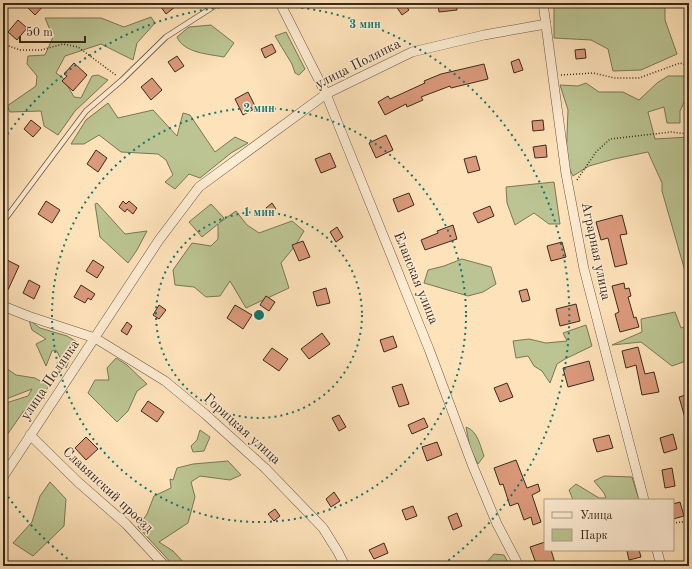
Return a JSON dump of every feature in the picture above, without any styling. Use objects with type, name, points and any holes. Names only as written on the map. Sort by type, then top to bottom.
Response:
[{"type":"street","name":"Еланская улица","points":[[280,3],[326,94],[429,349],[486,498],[518,566]]},
{"type":"street","name":"Аграрная улица","points":[[543,3],[570,195],[584,269],[644,499]]},
{"type":"street","name":"улица Полянка","points":[[3,477],[159,240],[199,187],[326,94],[412,52],[484,35],[546,24]]},
{"type":"street","name":"улица Полянка","points":[[3,306],[28,316],[95,338]]},
{"type":"street","name":"Горицкая улица","points":[[95,338],[165,380],[260,462],[323,528],[345,566]]},
{"type":"street","name":"Славянский проезд","points":[[30,435],[78,482],[126,524],[165,566]]},
{"type":"street","points":[[657,551],[661,566]]},
{"type":"lane","points":[[3,222],[86,111],[122,80],[166,37],[219,3]]},
{"type":"path","points":[[684,3],[689,40]]},
{"type":"path","points":[[3,44],[20,50],[41,50],[63,44],[78,47],[122,80]]},
{"type":"path","points":[[553,75],[593,73],[615,78],[638,78],[680,63],[689,66]]},
{"type":"path","points":[[570,195],[578,176],[596,152],[610,139],[671,132],[689,134]]},
{"type":"path","points":[[674,523],[689,519]]},
{"type":"green space","points":[[554,3],[665,3],[665,20],[677,54],[641,70],[613,71],[608,49],[591,40],[554,38]]},
{"type":"green space","points":[[151,17],[155,23],[137,43],[133,60],[101,44],[65,56],[56,73],[63,78],[74,97],[81,98],[92,76],[98,75],[108,80],[75,111],[58,135],[44,126],[41,111],[10,112],[7,106],[36,86],[37,76],[27,64],[28,56],[45,55],[53,37],[45,18],[101,18],[124,27]]},
{"type":"green space","points":[[211,25],[234,43],[224,57],[204,54],[191,50],[180,42],[177,37],[189,27]]},
{"type":"green space","points":[[286,32],[305,69],[299,75],[295,73],[292,64],[275,36]]},
{"type":"green space","points":[[668,76],[685,76],[688,94],[680,111],[680,123],[667,123],[664,107],[648,112],[655,139],[689,137],[689,173],[684,176],[689,183],[689,285],[662,191],[662,183],[648,152],[589,166],[573,176],[566,161],[568,110],[560,85],[578,86],[586,83],[599,92],[623,92],[639,100],[657,83]]},
{"type":"green space","points":[[108,103],[118,118],[153,110],[177,136],[183,113],[190,115],[215,152],[235,137],[248,143],[231,153],[200,178],[189,174],[175,189],[165,182],[173,175],[166,160],[158,154],[121,152],[99,135],[84,144],[71,144],[86,120]]},
{"type":"green space","points":[[554,182],[560,224],[549,224],[534,213],[515,225],[507,203],[506,187]]},
{"type":"green space","points":[[97,203],[125,234],[147,231],[128,263],[100,237],[95,204]]},
{"type":"green space","points":[[211,204],[224,218],[219,223],[236,211],[247,225],[259,233],[292,221],[304,231],[295,246],[281,263],[289,288],[246,308],[230,281],[220,296],[206,297],[194,287],[175,285],[173,270],[192,243],[211,246],[218,239],[218,224],[202,237],[189,222]]},
{"type":"green space","points":[[462,259],[491,267],[496,284],[483,292],[468,296],[424,283],[428,270]]},
{"type":"green space","points":[[675,312],[681,328],[689,325],[689,360],[672,366],[641,342],[612,345],[642,332],[641,319]]},
{"type":"green space","points":[[29,320],[40,328],[67,336],[77,342],[66,368],[56,350],[52,351],[46,366],[36,344],[46,339],[32,330]]},
{"type":"green space","points":[[586,325],[592,346],[557,364],[550,383],[542,371],[534,366],[528,356],[516,358],[513,341],[529,339],[546,343],[567,341],[563,333]]},
{"type":"green space","points":[[116,358],[127,365],[147,384],[137,391],[128,411],[117,422],[88,393],[95,380],[109,380],[107,368]]},
{"type":"green space","points":[[3,366],[16,375],[35,378],[49,386],[41,398],[23,412],[7,435],[3,445],[3,404],[28,396],[32,389],[6,399]]},
{"type":"green space","points":[[466,427],[476,435],[480,443],[484,456],[478,464],[470,448]]},
{"type":"green space","points":[[200,430],[210,437],[204,451],[193,452],[191,446],[197,440]]},
{"type":"green space","points":[[228,461],[241,475],[230,480],[200,476],[191,482],[195,497],[188,523],[159,542],[173,551],[187,566],[174,566],[138,527],[147,514],[154,496],[171,488],[170,479],[173,480],[177,468],[193,464]]},
{"type":"green space","points":[[604,476],[632,477],[639,499],[573,499],[569,490],[576,484],[599,498],[606,498],[604,493],[594,481]]},
{"type":"green space","points":[[50,482],[66,499],[64,526],[33,556],[13,543],[32,522],[40,496]]},
{"type":"green space","points":[[494,554],[504,555],[510,566],[484,566]]},
{"type":"building","points":[[31,3],[46,3],[35,15],[27,7]]},
{"type":"building","points":[[158,3],[180,3],[166,14]]},
{"type":"building","points":[[394,3],[404,3],[409,10],[402,15]]},
{"type":"building","points":[[438,3],[457,3],[457,10],[439,12]]},
{"type":"building","points":[[18,20],[27,28],[17,40],[8,32]]},
{"type":"building","points":[[272,44],[276,52],[265,58],[261,49]]},
{"type":"building","points":[[585,49],[586,58],[576,59],[575,50]]},
{"type":"building","points":[[177,56],[184,66],[175,72],[168,62]]},
{"type":"building","points":[[519,59],[523,70],[514,73],[511,62]]},
{"type":"building","points":[[74,63],[87,75],[73,91],[62,81],[67,76],[64,74]]},
{"type":"building","points":[[484,64],[488,79],[451,88],[450,86],[421,97],[423,100],[407,107],[406,104],[385,115],[378,102],[388,96],[390,99],[441,74]]},
{"type":"building","points":[[152,78],[162,90],[151,100],[141,87]]},
{"type":"building","points":[[248,92],[256,108],[243,115],[235,99]]},
{"type":"building","points":[[31,120],[41,128],[33,137],[24,129]]},
{"type":"building","points":[[543,120],[544,130],[533,131],[532,121]]},
{"type":"building","points":[[386,135],[393,150],[376,158],[369,143]]},
{"type":"building","points":[[546,145],[547,157],[535,158],[533,147]]},
{"type":"building","points":[[96,150],[107,158],[98,172],[87,164]]},
{"type":"building","points":[[330,153],[336,167],[321,173],[315,159]]},
{"type":"building","points":[[476,156],[480,170],[468,173],[464,159]]},
{"type":"building","points":[[409,193],[414,205],[398,212],[393,199]]},
{"type":"building","points":[[46,201],[60,210],[52,223],[38,214]]},
{"type":"building","points":[[123,201],[126,204],[129,201],[137,208],[133,214],[127,209],[125,212],[119,207]]},
{"type":"building","points":[[272,203],[276,209],[270,214],[266,208]]},
{"type":"building","points":[[490,206],[494,216],[478,223],[473,213]]},
{"type":"building","points":[[622,215],[627,234],[620,235],[627,264],[615,267],[608,238],[601,240],[596,222]]},
{"type":"building","points":[[453,225],[457,239],[425,250],[421,240],[438,233],[437,231]]},
{"type":"building","points":[[337,227],[343,237],[336,242],[330,232]]},
{"type":"building","points":[[303,241],[310,257],[299,261],[292,245]]},
{"type":"building","points":[[562,242],[566,257],[551,261],[547,246]]},
{"type":"building","points":[[3,258],[19,266],[8,290],[3,287]]},
{"type":"building","points":[[93,260],[104,267],[97,278],[86,271]]},
{"type":"building","points":[[29,280],[40,286],[34,299],[23,293]]},
{"type":"building","points":[[624,283],[625,289],[629,288],[631,296],[628,297],[634,318],[636,317],[639,327],[620,332],[615,314],[619,312],[612,286]]},
{"type":"building","points":[[81,285],[95,294],[91,300],[88,298],[85,303],[74,297]]},
{"type":"building","points":[[326,288],[330,303],[317,306],[313,292]]},
{"type":"building","points":[[527,289],[530,300],[522,302],[519,291]]},
{"type":"building","points":[[266,296],[275,302],[269,311],[260,305]]},
{"type":"building","points":[[576,304],[580,321],[560,326],[556,309]]},
{"type":"building","points":[[159,305],[166,310],[159,319],[153,315]]},
{"type":"building","points":[[235,305],[252,315],[243,329],[227,318]]},
{"type":"building","points":[[127,322],[132,326],[127,335],[121,331]]},
{"type":"building","points":[[322,333],[330,344],[309,359],[301,349]]},
{"type":"building","points":[[393,336],[397,347],[384,352],[380,340]]},
{"type":"building","points":[[638,347],[645,374],[654,372],[659,392],[642,395],[636,365],[626,368],[622,351]]},
{"type":"building","points":[[272,348],[288,359],[279,371],[263,360]]},
{"type":"building","points":[[589,361],[594,380],[568,387],[563,368]]},
{"type":"building","points":[[507,383],[513,397],[500,402],[494,388]]},
{"type":"building","points":[[402,384],[409,404],[399,407],[392,387]]},
{"type":"building","points":[[689,394],[689,424],[687,425],[679,397]]},
{"type":"building","points":[[148,401],[164,412],[157,422],[141,411]]},
{"type":"building","points":[[339,415],[346,427],[339,431],[332,418]]},
{"type":"building","points":[[424,418],[428,427],[412,434],[408,425]]},
{"type":"building","points":[[673,434],[677,449],[664,453],[660,438]]},
{"type":"building","points":[[609,435],[613,448],[597,452],[593,439]]},
{"type":"building","points":[[86,437],[98,449],[86,460],[75,448]]},
{"type":"building","points":[[437,442],[442,455],[427,461],[422,447]]},
{"type":"building","points":[[516,460],[527,488],[538,484],[540,491],[532,495],[541,522],[533,525],[531,517],[524,520],[518,503],[510,506],[503,484],[500,485],[494,468]]},
{"type":"building","points":[[672,468],[675,486],[665,488],[662,470]]},
{"type":"building","points":[[334,492],[340,501],[331,507],[326,499]]},
{"type":"building","points":[[680,502],[684,516],[674,519],[674,504]]},
{"type":"building","points":[[413,506],[417,516],[406,520],[402,510]]},
{"type":"building","points":[[275,509],[280,516],[274,521],[268,514]]},
{"type":"building","points":[[457,513],[462,526],[453,530],[448,517]]},
{"type":"building","points":[[544,542],[544,551],[551,551],[555,563],[545,566],[537,566],[530,547]]},
{"type":"building","points":[[384,543],[388,553],[374,559],[369,550]]},
{"type":"building","points":[[627,551],[639,551],[641,557],[629,560]]}]
